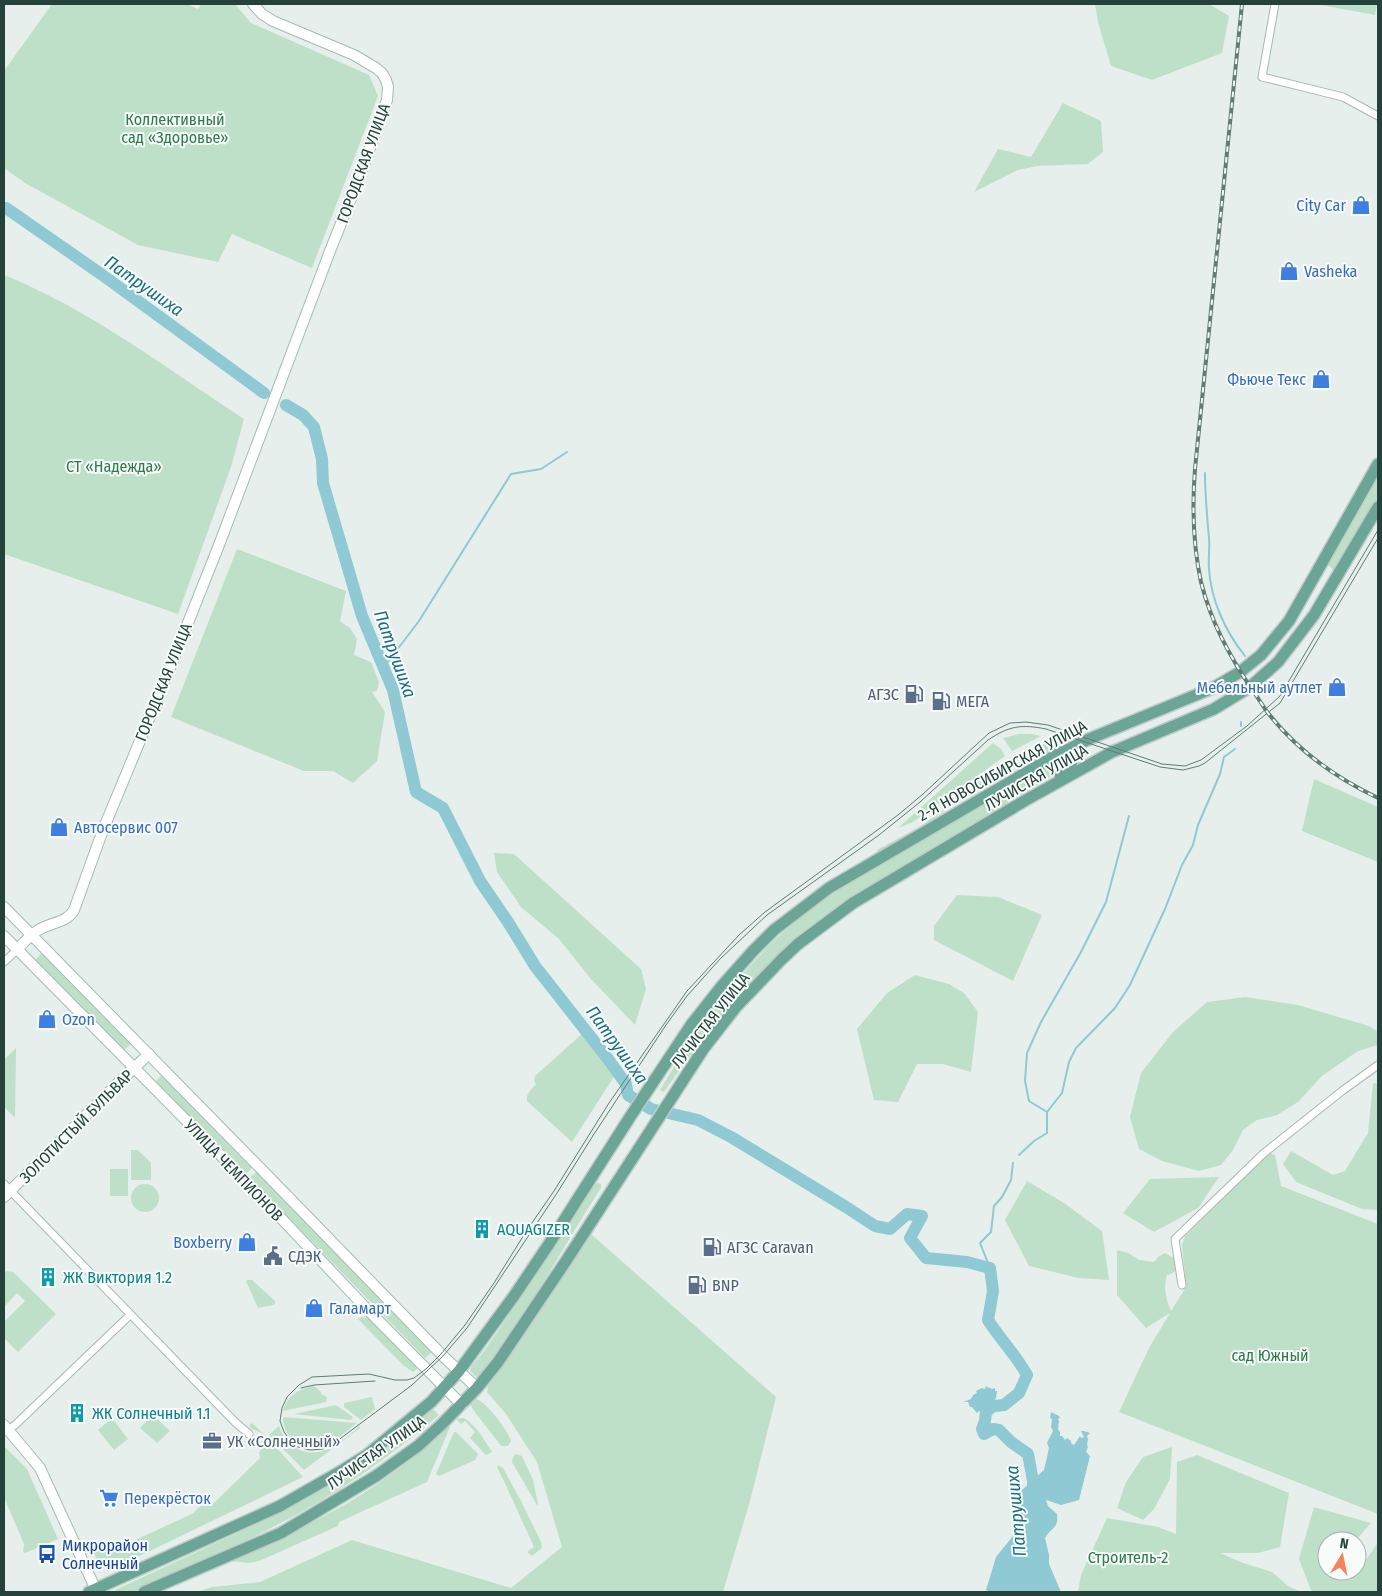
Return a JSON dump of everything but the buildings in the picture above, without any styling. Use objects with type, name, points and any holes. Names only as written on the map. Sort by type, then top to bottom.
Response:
[{"type":"main road","name":"2-Я НОВОСИБИРСКАЯ УЛИЦА","points":[[650,1086],[706,1005],[747,958],[774,930],[829,888],[1058,754],[1213,688],[1240,672],[1262,655],[1289,621],[1378,464]]},
{"type":"main road","name":"ЛУЧИСТАЯ УЛИЦА","points":[[144,1592],[282,1533],[376,1476],[418,1446],[462,1405],[498,1362],[704,1048],[736,1007],[780,960],[853,902],[1026,800],[1112,752],[1214,709],[1238,695],[1262,677],[1288,651],[1314,615],[1378,507]]},
{"type":"main road","points":[[1026,800],[1071,765],[1072,759],[1068,754],[1058,754]]},
{"type":"main road","name":"ЛУЧИСТАЯ УЛИЦА","points":[[94,1591],[280,1506],[367,1455],[431,1402],[484,1339],[549,1244],[650,1086]]},
{"type":"street","name":"ГОРОДСКАЯ УЛИЦА","points":[[31,935],[42,928],[64,920],[74,910],[103,830],[210,568],[360,176],[384,108],[388,87],[382,73],[366,61],[273,21],[252,4]]},
{"type":"street","points":[[1276,4],[1262,77],[1343,97],[1378,116]]},
{"type":"street","name":"УЛИЦА ЧЕМПИОНОВ","points":[[4,907],[445,1358],[477,1388]]},
{"type":"street","points":[[4,962],[31,935]]},
{"type":"street","name":"УЛИЦА ЧЕМПИОНОВ","points":[[4,936],[256,1191],[364,1306],[462,1405]]},
{"type":"street","name":"ЗОЛОТИСТЫЙ БУЛЬВАР","points":[[6,1191],[149,1054]]},
{"type":"street","points":[[1182,1285],[1175,1239],[1264,1153],[1378,1065]]},
{"type":"street","points":[[6,1191],[249,1434]]},
{"type":"street","points":[[94,1591],[40,1468],[5,1428],[28,1414],[130,1315]]},
{"type":"green space","name":"Коллективный сад «Здоровье»","points":[[52,4],[187,4],[198,9],[201,4],[235,4],[251,23],[369,75],[378,96],[312,268],[232,234],[218,262],[138,245],[25,183],[4,168],[4,71]]},
{"type":"green space","points":[[1095,4],[1209,4],[1229,16],[1222,53],[1152,80],[1111,66],[1098,22]]},
{"type":"green space","points":[[1315,4],[1377,4],[1375,15]]},
{"type":"green space","points":[[1063,103],[1101,121],[1103,152],[1088,164],[1037,166],[1018,170],[974,192],[998,149],[1031,157]]},
{"type":"green space","name":"СТ «Надежда»","points":[[4,275],[36,289],[98,322],[244,419],[231,467],[178,614],[4,554]]},
{"type":"green space","points":[[1378,475],[1378,497],[1336,571],[1326,564]]},
{"type":"green space","points":[[237,549],[346,591],[340,621],[350,628],[357,639],[354,655],[371,662],[379,682],[377,691],[372,692],[385,712],[377,761],[353,783],[333,771],[304,771],[171,717]]},
{"type":"green space","points":[[1019,734],[1041,736],[1012,751],[1003,738]]},
{"type":"green space","points":[[1053,739],[1063,743],[1037,756],[1021,756]]},
{"type":"green space","points":[[993,743],[1001,749],[1005,756],[913,822],[898,828]]},
{"type":"green space","points":[[1065,757],[1068,766],[846,903],[778,955],[747,986],[689,1057],[664,1092],[660,1090],[718,1004],[759,956],[793,924],[831,895],[1055,761]]},
{"type":"green space","points":[[1004,766],[998,779],[947,809],[921,828],[878,852],[877,850],[921,826]]},
{"type":"green space","points":[[1314,779],[1378,807],[1378,862],[1302,831]]},
{"type":"green space","points":[[494,853],[514,854],[641,969],[646,989],[635,1025],[590,978],[559,939],[521,907],[497,872]]},
{"type":"green space","points":[[957,895],[998,897],[1042,915],[1013,981],[934,940],[934,926]]},
{"type":"green space","points":[[43,952],[132,1043],[123,1051],[35,960]]},
{"type":"green space","points":[[915,975],[949,984],[964,993],[978,1012],[971,1072],[943,1064],[917,1064],[898,1102],[874,1100],[857,1029],[887,993]]},
{"type":"green space","points":[[1245,997],[1298,1005],[1369,1026],[1378,1032],[1378,1045],[1358,1051],[1322,1076],[1298,1102],[1277,1115],[1257,1120],[1243,1130],[1233,1150],[1221,1165],[1199,1171],[1162,1161],[1139,1149],[1130,1117],[1141,1073],[1173,1032],[1207,1002]]},
{"type":"green space","points":[[583,1033],[615,1075],[572,1142],[527,1101],[527,1096],[536,1084],[534,1081],[535,1076]]},
{"type":"green space","points":[[16,1048],[15,1118],[4,1107],[4,1060]]},
{"type":"green space","points":[[163,1074],[254,1166],[246,1174],[155,1082]]},
{"type":"green space","points":[[1373,1083],[1378,1084],[1378,1210],[1362,1209],[1296,1182],[1283,1164],[1291,1151],[1333,1175],[1345,1171],[1368,1133]]},
{"type":"green space","points":[[131,1150],[138,1150],[151,1163],[151,1180],[131,1180]]},
{"type":"green space","name":"сад Южный","points":[[1269,1153],[1275,1155],[1281,1186],[1378,1224],[1378,1514],[1119,1412],[1149,1348],[1170,1313],[1146,1328],[1117,1295],[1117,1250],[1128,1253],[1139,1260],[1154,1262],[1165,1253],[1177,1260],[1176,1270],[1167,1275],[1165,1285],[1166,1298],[1171,1311],[1186,1287],[1182,1245],[1185,1236]]},
{"type":"green space","points":[[110,1169],[128,1169],[128,1196],[110,1196]]},
{"type":"green space","points":[[258,1170],[432,1352],[425,1358],[250,1178]]},
{"type":"green space","points":[[1219,1177],[1198,1208],[1154,1232],[1123,1213],[1150,1179]]},
{"type":"green space","points":[[1027,1181],[1064,1203],[1102,1231],[1109,1280],[1079,1278],[1029,1266],[1005,1220]]},
{"type":"green space","points":[[145,1184],[155,1188],[159,1198],[155,1208],[145,1212],[135,1208],[131,1198],[135,1188]]},
{"type":"green space","points":[[594,1184],[601,1184],[601,1188],[528,1308],[497,1355],[480,1377],[476,1377],[470,1371],[471,1367],[531,1283]]},
{"type":"green space","points":[[591,1234],[776,1397],[750,1501],[723,1592],[197,1592],[212,1587],[260,1582],[352,1540],[511,1588],[562,1547],[537,1462],[506,1414],[487,1392],[488,1385],[529,1328]]},
{"type":"green space","points":[[6,1271],[13,1272],[56,1314],[18,1352],[4,1338],[4,1322],[25,1301],[17,1293],[4,1307],[4,1274]]},
{"type":"green space","points":[[252,1280],[275,1301],[275,1304],[258,1308],[246,1281]]},
{"type":"green space","points":[[362,1317],[369,1318],[418,1368],[413,1372],[403,1365],[358,1319]]},
{"type":"green space","points":[[314,1386],[321,1394],[327,1397],[326,1402],[283,1411],[285,1405],[294,1394]]},
{"type":"green space","points":[[372,1397],[375,1409],[361,1420],[344,1407],[344,1403]]},
{"type":"green space","points":[[474,1398],[484,1404],[501,1423],[511,1441],[508,1446],[501,1446],[474,1411],[469,1402]]},
{"type":"green space","points":[[336,1405],[353,1417],[351,1420],[294,1414]]},
{"type":"green space","points":[[432,1408],[439,1415],[420,1431],[381,1461],[318,1502],[258,1535],[134,1592],[116,1592],[115,1590],[281,1513],[358,1467],[399,1437]]},
{"type":"green space","points":[[155,1417],[170,1431],[157,1443],[140,1428],[147,1421]]},
{"type":"green space","points":[[283,1417],[357,1423],[335,1440],[319,1447],[311,1448],[303,1446],[292,1439],[287,1433]]},
{"type":"green space","points":[[112,1418],[128,1439],[114,1450],[98,1430]]},
{"type":"green space","points":[[463,1418],[476,1428],[492,1452],[486,1455],[470,1438],[475,1432],[465,1421],[461,1424],[456,1419]]},
{"type":"green space","points":[[252,1423],[265,1435],[303,1477],[129,1561],[102,1569],[94,1553],[120,1547],[194,1513],[203,1505],[214,1503],[260,1458],[259,1452],[264,1447],[264,1438],[262,1433],[249,1426]]},
{"type":"green space","points":[[449,1425],[450,1427],[427,1482],[339,1522],[338,1526],[259,1561],[249,1563],[229,1561],[317,1520],[360,1496],[413,1458]]},
{"type":"green space","points":[[279,1426],[286,1440],[292,1445],[305,1452],[313,1453],[332,1447],[360,1426],[360,1428],[304,1470],[269,1435]]},
{"type":"green space","points":[[454,1432],[478,1454],[475,1460],[439,1476],[436,1474]]},
{"type":"green space","points":[[4,1446],[27,1469],[58,1539],[25,1553],[23,1551],[24,1544],[4,1497]]},
{"type":"green space","points":[[1172,1447],[1170,1479],[1154,1509],[1143,1520],[1117,1508],[1126,1482],[1143,1457]]},
{"type":"green space","points":[[516,1454],[522,1456],[533,1480],[537,1505],[512,1462]]},
{"type":"green space","name":"Строитель-2","points":[[1197,1455],[1289,1493],[1280,1547],[1258,1553],[1220,1553],[1272,1572],[1288,1586],[1301,1592],[1078,1592],[1081,1575],[1107,1518],[1158,1527],[1176,1534],[1177,1462]]},
{"type":"green space","points":[[498,1465],[503,1468],[541,1542],[542,1548],[532,1556],[527,1552],[534,1547],[497,1467]]},
{"type":"green space","points":[[1314,1507],[1371,1523],[1364,1531],[1317,1531],[1317,1581],[1367,1581],[1367,1558],[1377,1544],[1378,1592],[1314,1592],[1311,1590],[1299,1559]]},
{"type":"water","points":[[985,1386],[992,1389],[995,1388],[995,1391],[997,1391],[992,1411],[998,1408],[992,1415],[984,1417],[985,1421],[982,1420],[983,1413],[979,1411],[977,1413],[970,1407],[968,1402],[963,1402],[971,1399],[977,1393],[976,1391],[986,1388]]},
{"type":"water","points":[[1051,1412],[1060,1418],[1058,1419],[1058,1429],[1060,1436],[1065,1440],[1067,1438],[1074,1445],[1080,1436],[1081,1438],[1084,1437],[1081,1431],[1090,1433],[1087,1436],[1088,1447],[1086,1452],[1090,1456],[1079,1500],[1061,1505],[1046,1500],[1048,1506],[1057,1514],[1056,1525],[1045,1538],[1049,1564],[1061,1592],[990,1592],[986,1590],[996,1557],[1013,1536],[1014,1516],[1011,1500],[1044,1470],[1049,1448],[1047,1443],[1053,1431],[1051,1427],[1052,1419],[1050,1418]]},
{"type":"waterway","name":"Патрушиха","points":[[4,208],[101,274],[264,393]]},
{"type":"waterway","name":"Патрушиха","points":[[286,405],[303,415],[314,427],[322,459],[323,483],[362,616],[393,690],[416,792],[443,808],[480,881],[535,966],[608,1059],[626,1084],[628,1095],[651,1109],[698,1120],[731,1137],[875,1226],[890,1229],[907,1214],[922,1216],[910,1238],[926,1258],[967,1262],[990,1268],[993,1291],[988,1320],[1027,1375],[1019,1393],[1004,1405],[994,1406],[986,1411],[982,1429],[984,1434],[993,1429],[999,1430],[1011,1442],[1028,1454],[1034,1498]]},
{"type":"waterway","points":[[384,667],[419,621],[511,474],[541,469],[567,452]]},
{"type":"waterway","points":[[1205,473],[1210,581],[1216,604],[1225,626],[1245,656]]},
{"type":"waterway","points":[[1047,1112],[1062,1093],[1069,1062],[1076,1048],[1115,1008],[1130,985],[1165,909],[1182,865],[1193,845],[1198,825],[1220,774],[1224,757],[1235,749]]},
{"type":"waterway","points":[[1019,1155],[1034,1141],[1047,1133],[1047,1112],[1029,1101],[1025,1081],[1027,1053],[1041,1022],[1081,952],[1106,902],[1129,816]]},
{"type":"waterway","points":[[990,1268],[980,1243],[991,1232],[994,1206],[1002,1197],[1011,1180],[1013,1163]]},
{"type":"tram line","points":[[1378,530],[1280,696],[1247,726],[1201,760],[1185,766],[1162,764],[1048,725],[1026,722],[1010,723],[989,733],[898,815],[765,912],[739,935],[687,991],[609,1103],[494,1283],[465,1325],[441,1354],[426,1369],[414,1378],[407,1380],[395,1380],[369,1374],[312,1377],[299,1385],[287,1397],[282,1408],[280,1421],[284,1432],[292,1443],[298,1447],[310,1450],[323,1449],[333,1444],[412,1385],[443,1356],[467,1328],[687,996],[720,959],[767,915],[879,835],[920,802],[988,740],[1009,729],[1016,727],[1046,729],[1160,767],[1183,770],[1205,763],[1280,703],[1378,538]]},
{"type":"tram line","points":[[301,1388],[314,1385],[375,1381]]},
{"type":"railway","points":[[1242,4],[1195,469],[1194,526],[1198,568],[1210,611],[1228,651],[1268,713],[1304,751],[1318,762],[1378,798]]},
{"type":"place","name":"City Car","points":[[1361,205]]},
{"type":"place","name":"Vasheka","points":[[1289,271]]},
{"type":"place","name":"Фьюче Текс","points":[[1321,379]]},
{"type":"place","name":"Мебельный аутлет","points":[[1337,687]]},
{"type":"place","name":"АГЗС","points":[[914,694]]},
{"type":"place","name":"МЕГА","points":[[941,701]]},
{"type":"place","name":"Автосервис 007","points":[[59,827]]},
{"type":"place","name":"Ozon","points":[[47,1019]]},
{"type":"place","name":"AQUAGIZER","points":[[482,1229]]},
{"type":"place","name":"Boxberry","points":[[247,1242]]},
{"type":"place","name":"АГЗС Caravan","points":[[712,1247]]},
{"type":"place","name":"СДЭК","points":[[273,1256]]},
{"type":"place","name":"ЖК Виктория 1.2","points":[[48,1277]]},
{"type":"place","name":"BNP","points":[[697,1285]]},
{"type":"place","name":"Галамарт","points":[[314,1308]]},
{"type":"place","name":"ЖК Солнечный 1.1","points":[[77,1413]]},
{"type":"place","name":"УК «Солнечный»","points":[[212,1441]]},
{"type":"place","name":"Перекрёсток","points":[[109,1498]]},
{"type":"place","name":"Микрорайон Солнечный","points":[[47,1554]]}]
